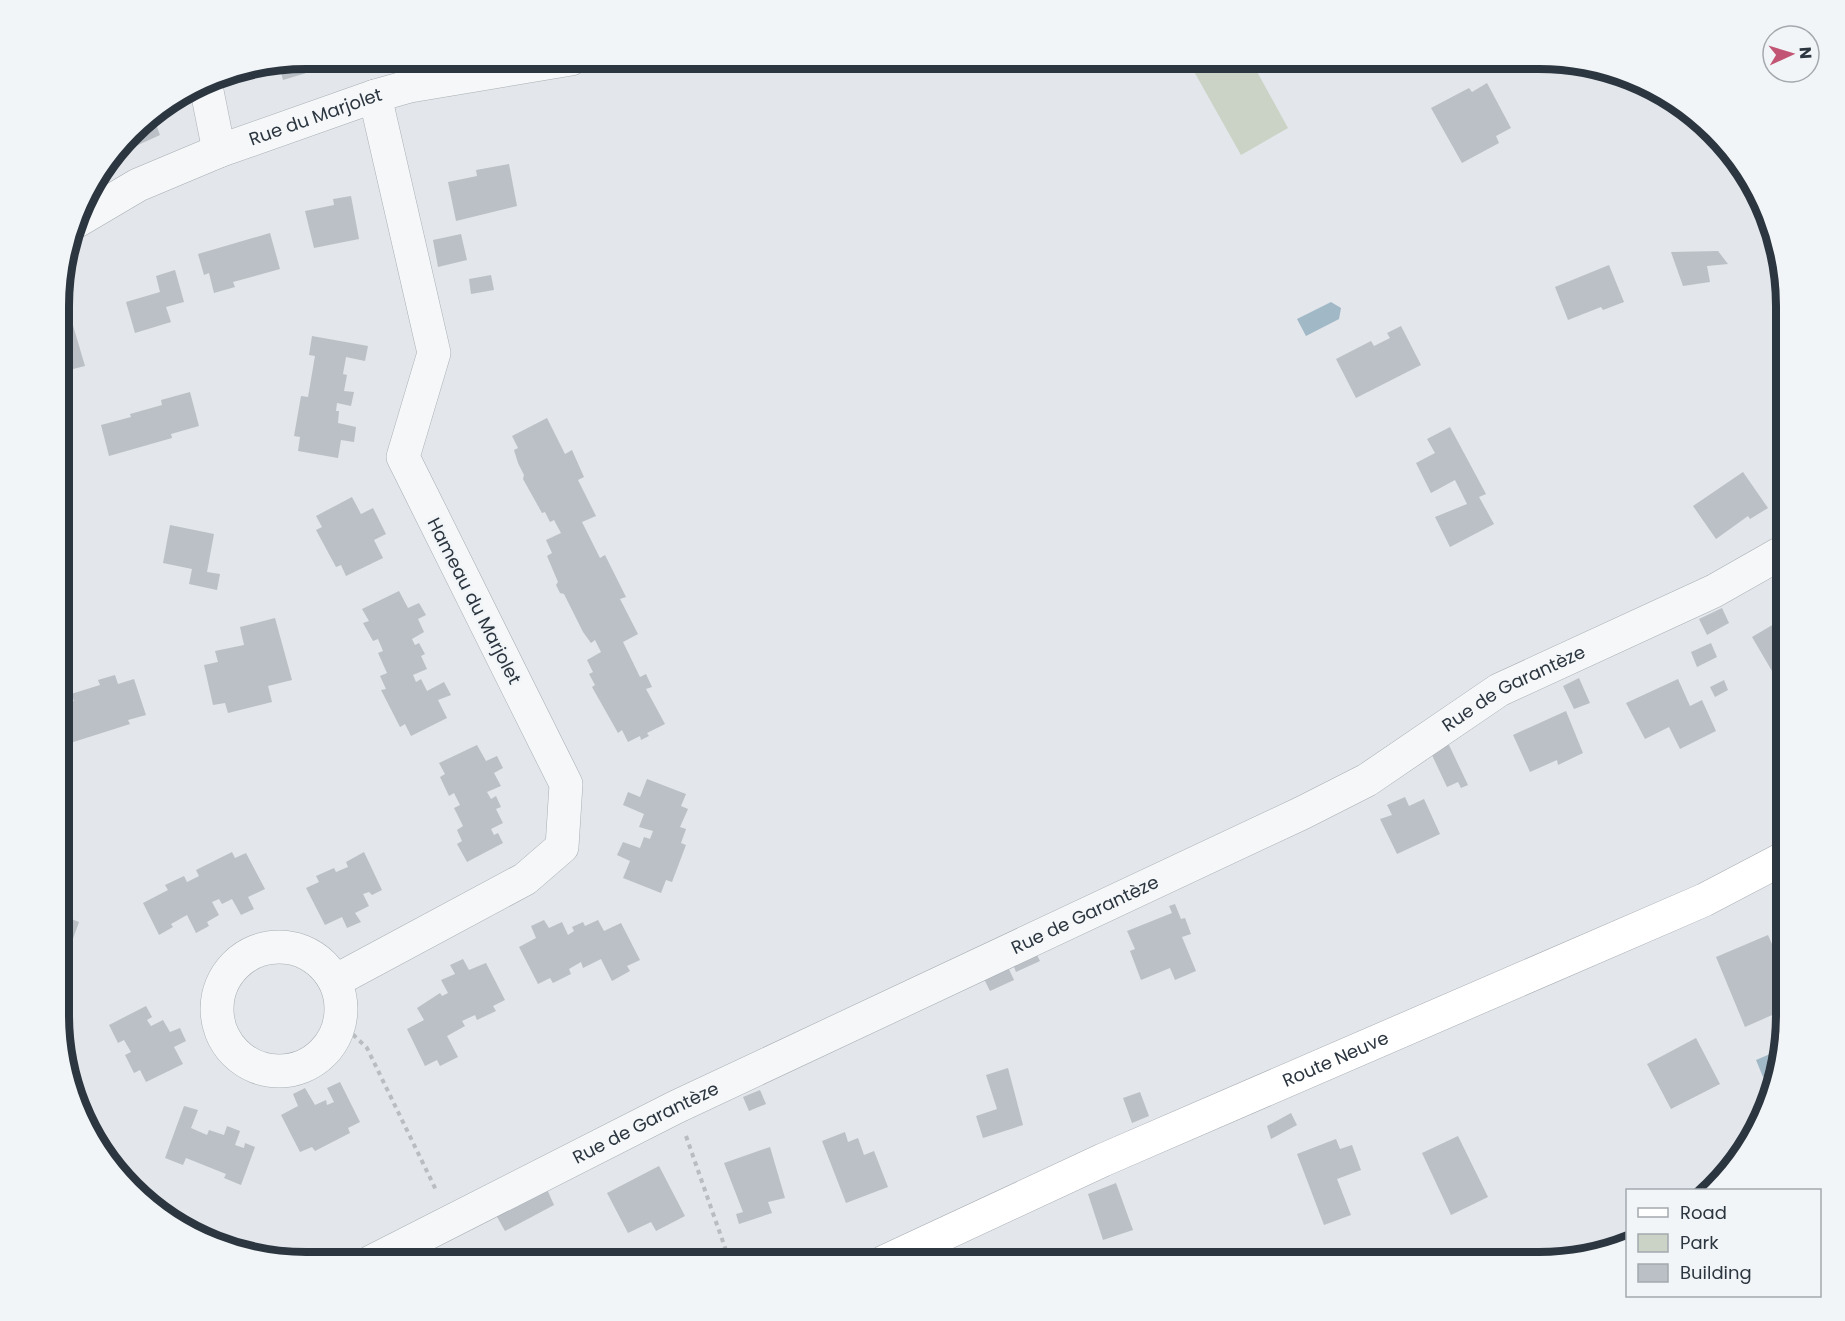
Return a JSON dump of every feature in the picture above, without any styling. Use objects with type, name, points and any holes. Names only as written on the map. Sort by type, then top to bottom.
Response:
[{"type":"street","name":"Rue du Marjolet","points":[[87,214],[138,185],[219,151],[375,96],[410,86],[511,69]]},
{"type":"street","points":[[207,90],[219,151]]},
{"type":"street","name":"Hameau du Marjolet","points":[[335,981],[525,879],[562,846],[566,784],[403,457],[434,353],[375,96]]},
{"type":"street","name":"Rue de Garantèze","points":[[390,1252],[676,1107],[1367,780],[1499,690],[1714,591],[1776,556]]},
{"type":"street","name":"Route Neuve","points":[[905,1252],[1103,1160],[1704,900],[1776,862]]},
{"type":"street","points":[[281,946],[302,951],[321,963],[335,981],[341,1001],[340,1022],[332,1042],[320,1057],[304,1067],[285,1071],[267,1070],[249,1064],[234,1052],[223,1036],[218,1018],[217,999],[225,978],[239,961],[259,950],[281,946]]},
{"type":"path","points":[[340,1022],[367,1048],[451,1220]]},
{"type":"path","points":[[676,1107],[727,1252]]},
{"type":"green space","points":[[1193,69],[1256,69],[1288,128],[1241,155]]},
{"type":"water","points":[[1331,302],[1341,308],[1339,319],[1306,336],[1297,319]]},
{"type":"water","points":[[1773,1053],[1768,1075],[1763,1077],[1756,1060]]},
{"type":"building","points":[[320,69],[283,80],[281,71]]},
{"type":"building","points":[[1487,83],[1511,128],[1496,136],[1499,143],[1462,163],[1431,108],[1469,88],[1472,92]]},
{"type":"building","points":[[156,123],[160,135],[129,149]]},
{"type":"building","points":[[509,164],[517,206],[456,221],[448,182],[477,176],[476,170]]},
{"type":"building","points":[[351,196],[359,239],[314,248],[305,211],[334,205],[333,199]]},
{"type":"building","points":[[270,233],[280,269],[233,282],[235,287],[214,293],[209,273],[204,275],[198,254]]},
{"type":"building","points":[[461,234],[467,260],[438,267],[433,240]]},
{"type":"building","points":[[1718,251],[1728,264],[1707,266],[1710,282],[1683,286],[1671,252]]},
{"type":"building","points":[[1609,265],[1624,302],[1603,310],[1601,307],[1568,320],[1555,287]]},
{"type":"building","points":[[175,270],[184,302],[166,307],[171,322],[135,333],[126,302],[160,292],[156,276]]},
{"type":"building","points":[[491,275],[494,290],[471,294],[469,279]]},
{"type":"building","points":[[72,322],[85,366],[69,370],[69,323]]},
{"type":"building","points":[[1401,326],[1421,365],[1356,398],[1336,359],[1371,341],[1374,346],[1390,338],[1387,333]]},
{"type":"building","points":[[312,336],[368,346],[365,361],[346,357],[343,374],[347,375],[344,391],[354,392],[351,406],[337,403],[336,411],[339,411],[338,423],[356,427],[354,442],[341,440],[338,458],[298,451],[300,437],[294,436],[301,396],[308,397],[315,356],[309,355]]},
{"type":"building","points":[[190,392],[199,426],[171,434],[172,438],[109,456],[101,425],[131,417],[130,414],[162,405],[161,400]]},
{"type":"building","points":[[547,418],[565,454],[572,450],[584,477],[578,480],[596,516],[582,522],[600,558],[605,555],[626,597],[620,599],[638,634],[623,642],[640,677],[646,674],[652,687],[646,689],[665,724],[647,733],[649,736],[641,740],[640,736],[628,742],[622,730],[618,733],[592,687],[595,685],[589,674],[593,672],[587,660],[601,652],[595,640],[591,643],[583,632],[564,594],[560,593],[556,585],[558,582],[547,556],[552,553],[546,540],[561,533],[554,520],[550,522],[545,512],[542,513],[523,479],[524,475],[514,450],[518,448],[512,436]]},
{"type":"building","points":[[1450,427],[1486,494],[1479,497],[1494,524],[1450,547],[1435,517],[1467,504],[1455,480],[1431,493],[1416,463],[1435,453],[1427,439]]},
{"type":"building","points":[[1743,472],[1768,508],[1750,519],[1748,516],[1716,539],[1693,506]]},
{"type":"building","points":[[352,497],[361,514],[373,508],[386,534],[374,540],[383,558],[346,576],[341,565],[336,567],[316,530],[322,527],[316,516]]},
{"type":"building","points":[[170,525],[214,534],[207,572],[220,574],[217,590],[189,584],[192,569],[163,563]]},
{"type":"building","points":[[399,591],[408,608],[419,603],[426,615],[418,619],[424,632],[412,639],[415,645],[419,643],[425,654],[421,656],[427,669],[413,675],[416,682],[421,679],[427,691],[444,682],[451,695],[438,700],[447,718],[411,736],[405,724],[400,727],[381,690],[386,689],[380,676],[387,673],[378,653],[383,651],[378,639],[373,641],[363,623],[369,621],[362,609]]},
{"type":"building","points":[[1722,608],[1729,623],[1707,635],[1699,619]]},
{"type":"building","points":[[275,618],[292,680],[268,686],[272,702],[228,713],[225,703],[213,705],[204,665],[218,662],[215,651],[244,645],[240,627]]},
{"type":"building","points":[[1776,623],[1776,669],[1772,671],[1752,637]]},
{"type":"building","points":[[1711,643],[1717,657],[1697,667],[1691,652]]},
{"type":"building","points":[[115,675],[118,684],[134,679],[146,715],[128,720],[130,724],[69,743],[69,703],[74,701],[71,694],[100,685],[98,680]]},
{"type":"building","points":[[1579,678],[1590,703],[1574,709],[1563,686]]},
{"type":"building","points":[[1678,679],[1690,706],[1702,700],[1716,731],[1680,749],[1669,727],[1645,739],[1626,703]]},
{"type":"building","points":[[1724,680],[1728,690],[1715,697],[1710,687]]},
{"type":"building","points":[[1566,711],[1583,753],[1558,765],[1557,760],[1530,772],[1513,735]]},
{"type":"building","points":[[1448,743],[1468,785],[1461,788],[1458,782],[1447,787],[1431,753]]},
{"type":"building","points":[[477,745],[486,761],[497,756],[503,768],[494,773],[501,786],[487,792],[491,799],[496,796],[501,807],[496,809],[503,823],[491,829],[494,835],[498,833],[503,843],[467,862],[457,844],[462,841],[457,830],[463,826],[454,808],[460,805],[454,793],[449,796],[440,777],[445,774],[439,763]]},
{"type":"building","points":[[647,779],[686,794],[681,806],[688,809],[680,827],[686,829],[681,843],[686,845],[672,882],[666,880],[661,893],[623,878],[630,861],[617,855],[623,842],[640,848],[644,837],[650,839],[653,831],[639,827],[644,814],[623,805],[628,792],[640,797]]},
{"type":"building","points":[[1405,797],[1409,806],[1424,799],[1440,834],[1397,854],[1380,819],[1392,815],[1387,805]]},
{"type":"building","points":[[232,852],[235,858],[246,853],[265,889],[248,897],[254,909],[241,915],[232,899],[222,904],[219,899],[212,902],[219,915],[207,922],[209,926],[196,933],[187,915],[171,924],[173,927],[159,935],[143,903],[168,890],[165,885],[184,876],[187,882],[199,876],[196,870]]},
{"type":"building","points":[[364,852],[382,890],[372,895],[369,892],[363,894],[369,906],[355,913],[361,922],[347,928],[342,917],[325,925],[306,888],[319,882],[316,876],[334,868],[336,872],[348,867],[346,862]]},
{"type":"building","points":[[1175,904],[1181,919],[1185,918],[1191,934],[1182,937],[1196,971],[1175,980],[1170,968],[1141,980],[1130,951],[1135,949],[1127,931],[1172,913],[1169,906]]},
{"type":"building","points":[[69,918],[79,922],[69,950]]},
{"type":"building","points":[[544,920],[549,928],[562,922],[568,935],[574,931],[572,927],[583,922],[585,926],[598,920],[604,931],[621,923],[640,960],[627,966],[630,971],[612,981],[601,959],[583,968],[581,962],[569,969],[571,974],[553,983],[550,978],[538,984],[519,947],[536,938],[531,926]]},
{"type":"building","points":[[1768,935],[1776,953],[1776,1013],[1745,1027],[1716,957]]},
{"type":"building","points":[[1036,953],[1040,961],[1016,972],[1013,964]]},
{"type":"building","points":[[463,959],[469,970],[486,963],[505,1000],[493,1006],[496,1011],[477,1020],[475,1015],[462,1021],[465,1026],[447,1036],[458,1057],[440,1066],[437,1060],[425,1066],[407,1029],[424,1020],[417,1008],[440,993],[442,996],[448,993],[441,980],[455,974],[450,965]]},
{"type":"building","points":[[1008,967],[1014,980],[990,991],[984,979]]},
{"type":"building","points":[[146,1006],[152,1017],[147,1020],[151,1026],[163,1020],[170,1032],[180,1028],[186,1041],[174,1047],[183,1064],[146,1082],[140,1070],[134,1073],[125,1055],[131,1052],[124,1040],[118,1043],[109,1025]]},
{"type":"building","points":[[1696,1038],[1720,1084],[1671,1109],[1647,1064]]},
{"type":"building","points":[[1008,1068],[1023,1125],[983,1138],[976,1116],[997,1109],[986,1075]]},
{"type":"building","points":[[340,1082],[360,1122],[348,1128],[350,1133],[315,1151],[312,1147],[300,1152],[281,1115],[298,1106],[293,1094],[305,1088],[315,1105],[326,1100],[327,1105],[334,1102],[327,1088]]},
{"type":"building","points":[[760,1090],[766,1104],[749,1111],[743,1097]]},
{"type":"building","points":[[1140,1092],[1149,1116],[1132,1123],[1123,1098]]},
{"type":"building","points":[[184,1106],[198,1110],[191,1128],[207,1135],[209,1130],[224,1135],[227,1126],[240,1131],[235,1145],[244,1148],[245,1143],[255,1147],[241,1185],[224,1178],[226,1174],[186,1158],[183,1165],[165,1158]]},
{"type":"building","points":[[1291,1113],[1297,1125],[1271,1139],[1267,1126]]},
{"type":"building","points":[[845,1132],[848,1142],[858,1138],[864,1155],[874,1151],[888,1187],[846,1203],[822,1141]]},
{"type":"building","points":[[1458,1136],[1488,1197],[1451,1215],[1422,1153]]},
{"type":"building","points":[[1336,1139],[1340,1149],[1352,1145],[1361,1170],[1337,1179],[1351,1215],[1324,1225],[1297,1154]]},
{"type":"building","points":[[770,1147],[785,1198],[768,1202],[772,1213],[739,1224],[736,1214],[743,1212],[724,1163]]},
{"type":"building","points":[[659,1166],[685,1216],[656,1231],[651,1222],[628,1233],[607,1193]]},
{"type":"building","points":[[1116,1183],[1133,1230],[1103,1240],[1088,1194]]},
{"type":"building","points":[[546,1187],[554,1205],[505,1231],[496,1215]]}]
